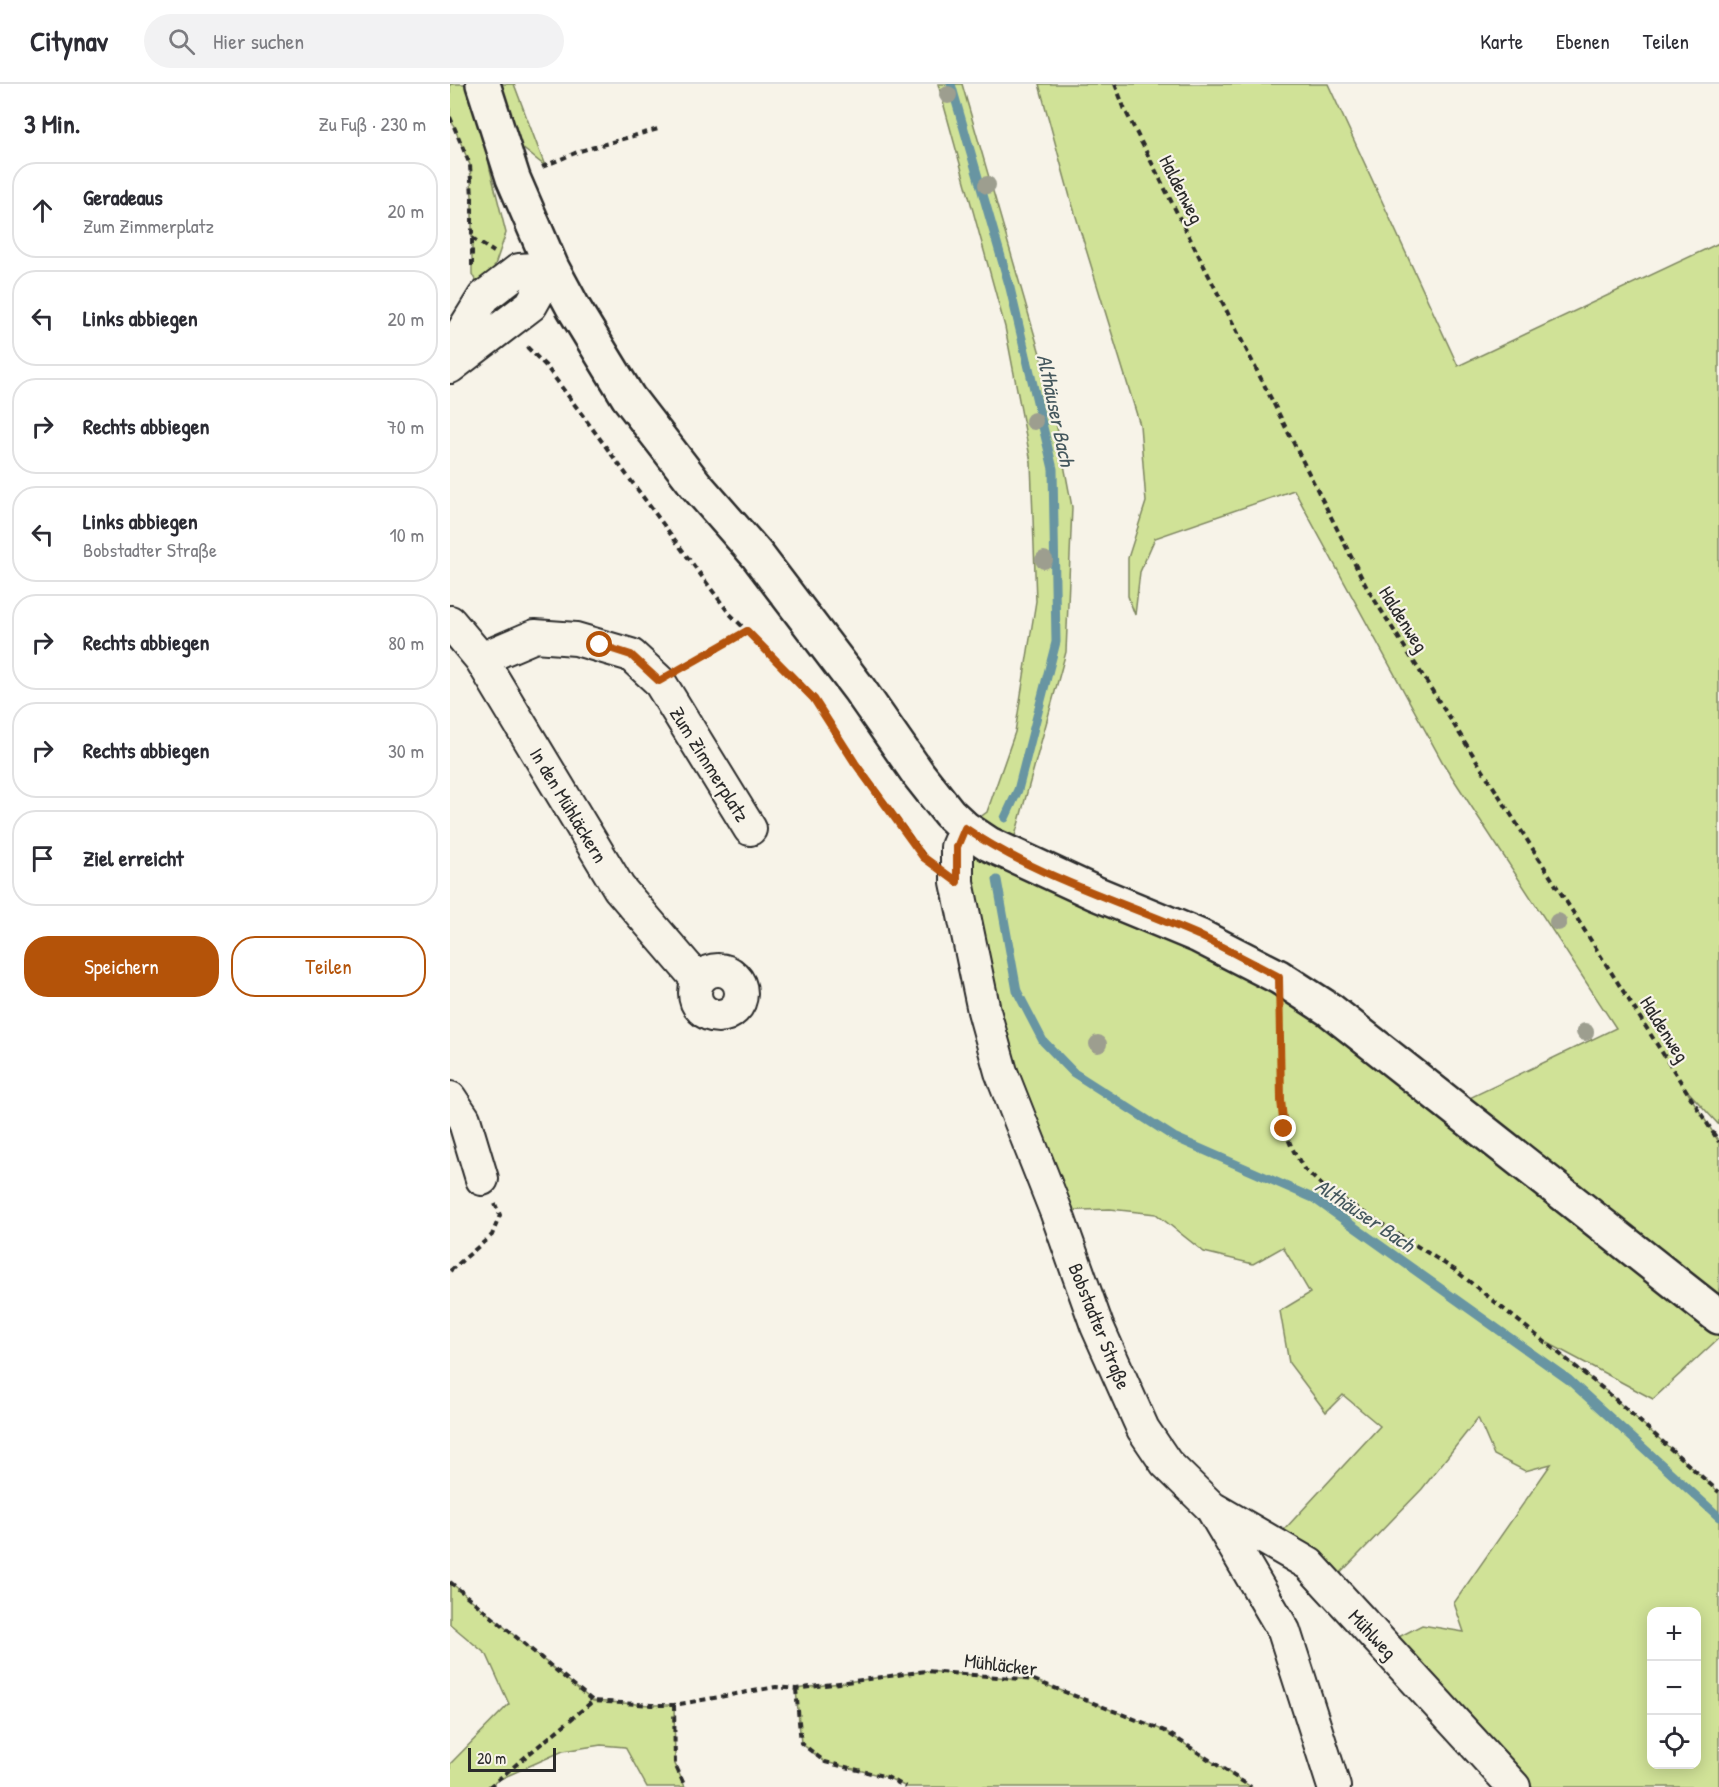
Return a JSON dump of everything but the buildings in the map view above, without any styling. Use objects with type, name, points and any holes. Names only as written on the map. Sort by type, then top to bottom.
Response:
[{"type":"street","points":[[483,84],[513,178],[552,268],[628,397],[695,484],[757,555],[860,689],[919,775],[949,813],[965,828],[989,844],[1024,862],[1200,936],[1279,977],[1330,1010],[1719,1317]]},
{"type":"street","points":[[450,352],[484,297],[519,270],[552,268]]},
{"type":"street","points":[[450,367],[531,305],[552,268]]},
{"type":"street","name":"In den Mühläckern","points":[[450,622],[481,659],[619,888],[698,980]]},
{"type":"street","name":"Zum Zimmerplatz","points":[[481,659],[535,636],[576,639],[631,655],[659,681],[750,829]]},
{"type":"street","name":"Bobstadter Straße","points":[[965,828],[957,847],[957,882],[984,1011],[1001,1072],[1056,1211],[1097,1326],[1143,1429],[1166,1463],[1211,1507],[1284,1631],[1334,1787]]},
{"type":"street","points":[[450,1098],[464,1119],[482,1179]]},
{"type":"street","name":"Mühlweg","points":[[1211,1507],[1309,1564],[1514,1787]]},
{"type":"path","name":"Haldenweg","points":[[1115,84],[1125,110],[1367,588],[1719,1142]]},
{"type":"path","points":[[450,117],[470,165],[472,274],[484,297]]},
{"type":"path","points":[[513,178],[580,150],[658,129]]},
{"type":"path","points":[[505,324],[546,366],[729,613],[814,699],[855,763],[923,857],[957,882]]},
{"type":"path","points":[[659,681],[747,631]]},
{"type":"path","points":[[1279,977],[1281,1100],[1284,1129],[1304,1168],[1325,1188],[1455,1270],[1606,1391],[1719,1492]]},
{"type":"path","points":[[450,1271],[492,1235],[500,1215],[482,1179]]},
{"type":"path","points":[[450,1582],[593,1701],[489,1787]]},
{"type":"path","name":"Mühläcker","points":[[593,1701],[674,1705],[776,1688],[796,1689],[926,1671],[1034,1680],[1165,1731],[1251,1787]]},
{"type":"path","points":[[796,1689],[801,1743],[825,1762],[887,1777],[906,1787]]},
{"type":"path","points":[[674,1705],[675,1764],[685,1787]]},
{"type":"green space","points":[[450,84],[477,84],[490,169],[506,233],[484,297],[472,274],[470,165],[450,117]]},
{"type":"green space","points":[[495,84],[514,84],[545,166],[521,147]]},
{"type":"green space","points":[[938,84],[962,84],[1049,385],[1072,507],[1066,652],[1010,854],[1199,936],[1453,1106],[1616,1028],[1443,763],[1294,490],[1155,538],[1140,572],[1135,615],[1128,596],[1128,558],[1146,502],[1140,425],[1070,197],[1039,84],[1328,84],[1458,366],[1719,243],[1719,1125],[1685,1088],[1719,1142],[1719,1338],[1653,1399],[1546,1342],[1606,1391],[1719,1492],[1719,1787],[1514,1787],[1383,1645],[1422,1625],[1464,1632],[1454,1603],[1551,1464],[1525,1471],[1494,1455],[1478,1418],[1422,1489],[1328,1586],[1272,1543],[1380,1426],[1343,1395],[1326,1412],[1289,1363],[1280,1311],[1310,1293],[1283,1247],[1253,1264],[1204,1252],[1156,1214],[1110,1209],[1056,1211],[1001,1072],[965,828],[987,812],[1015,732],[1036,601],[1031,462],[1005,327]]},
{"type":"green space","points":[[450,1582],[593,1701],[674,1705],[675,1764],[685,1787],[647,1787],[625,1747],[601,1745],[563,1751],[498,1780],[489,1787],[450,1787],[450,1764],[509,1704],[487,1655],[450,1624]]},
{"type":"green space","points":[[926,1671],[1034,1680],[1165,1731],[1251,1787],[906,1787],[887,1777],[825,1762],[801,1743],[796,1689]]},
{"type":"waterway","name":"Althäuser Bach","points":[[951,84],[1010,288],[1053,469],[1056,642],[1018,790],[1005,818]]},
{"type":"waterway","name":"Althäuser Bach","points":[[997,880],[1017,991],[1043,1041],[1074,1073],[1174,1137],[1315,1199],[1569,1380],[1719,1517]]},
{"type":"route","points":[[600,645],[631,655],[659,681],[747,631],[814,699],[855,763],[923,857],[957,882],[957,847],[965,828],[989,844],[1024,862],[1200,936],[1279,977],[1281,1100],[1284,1129]]}]
